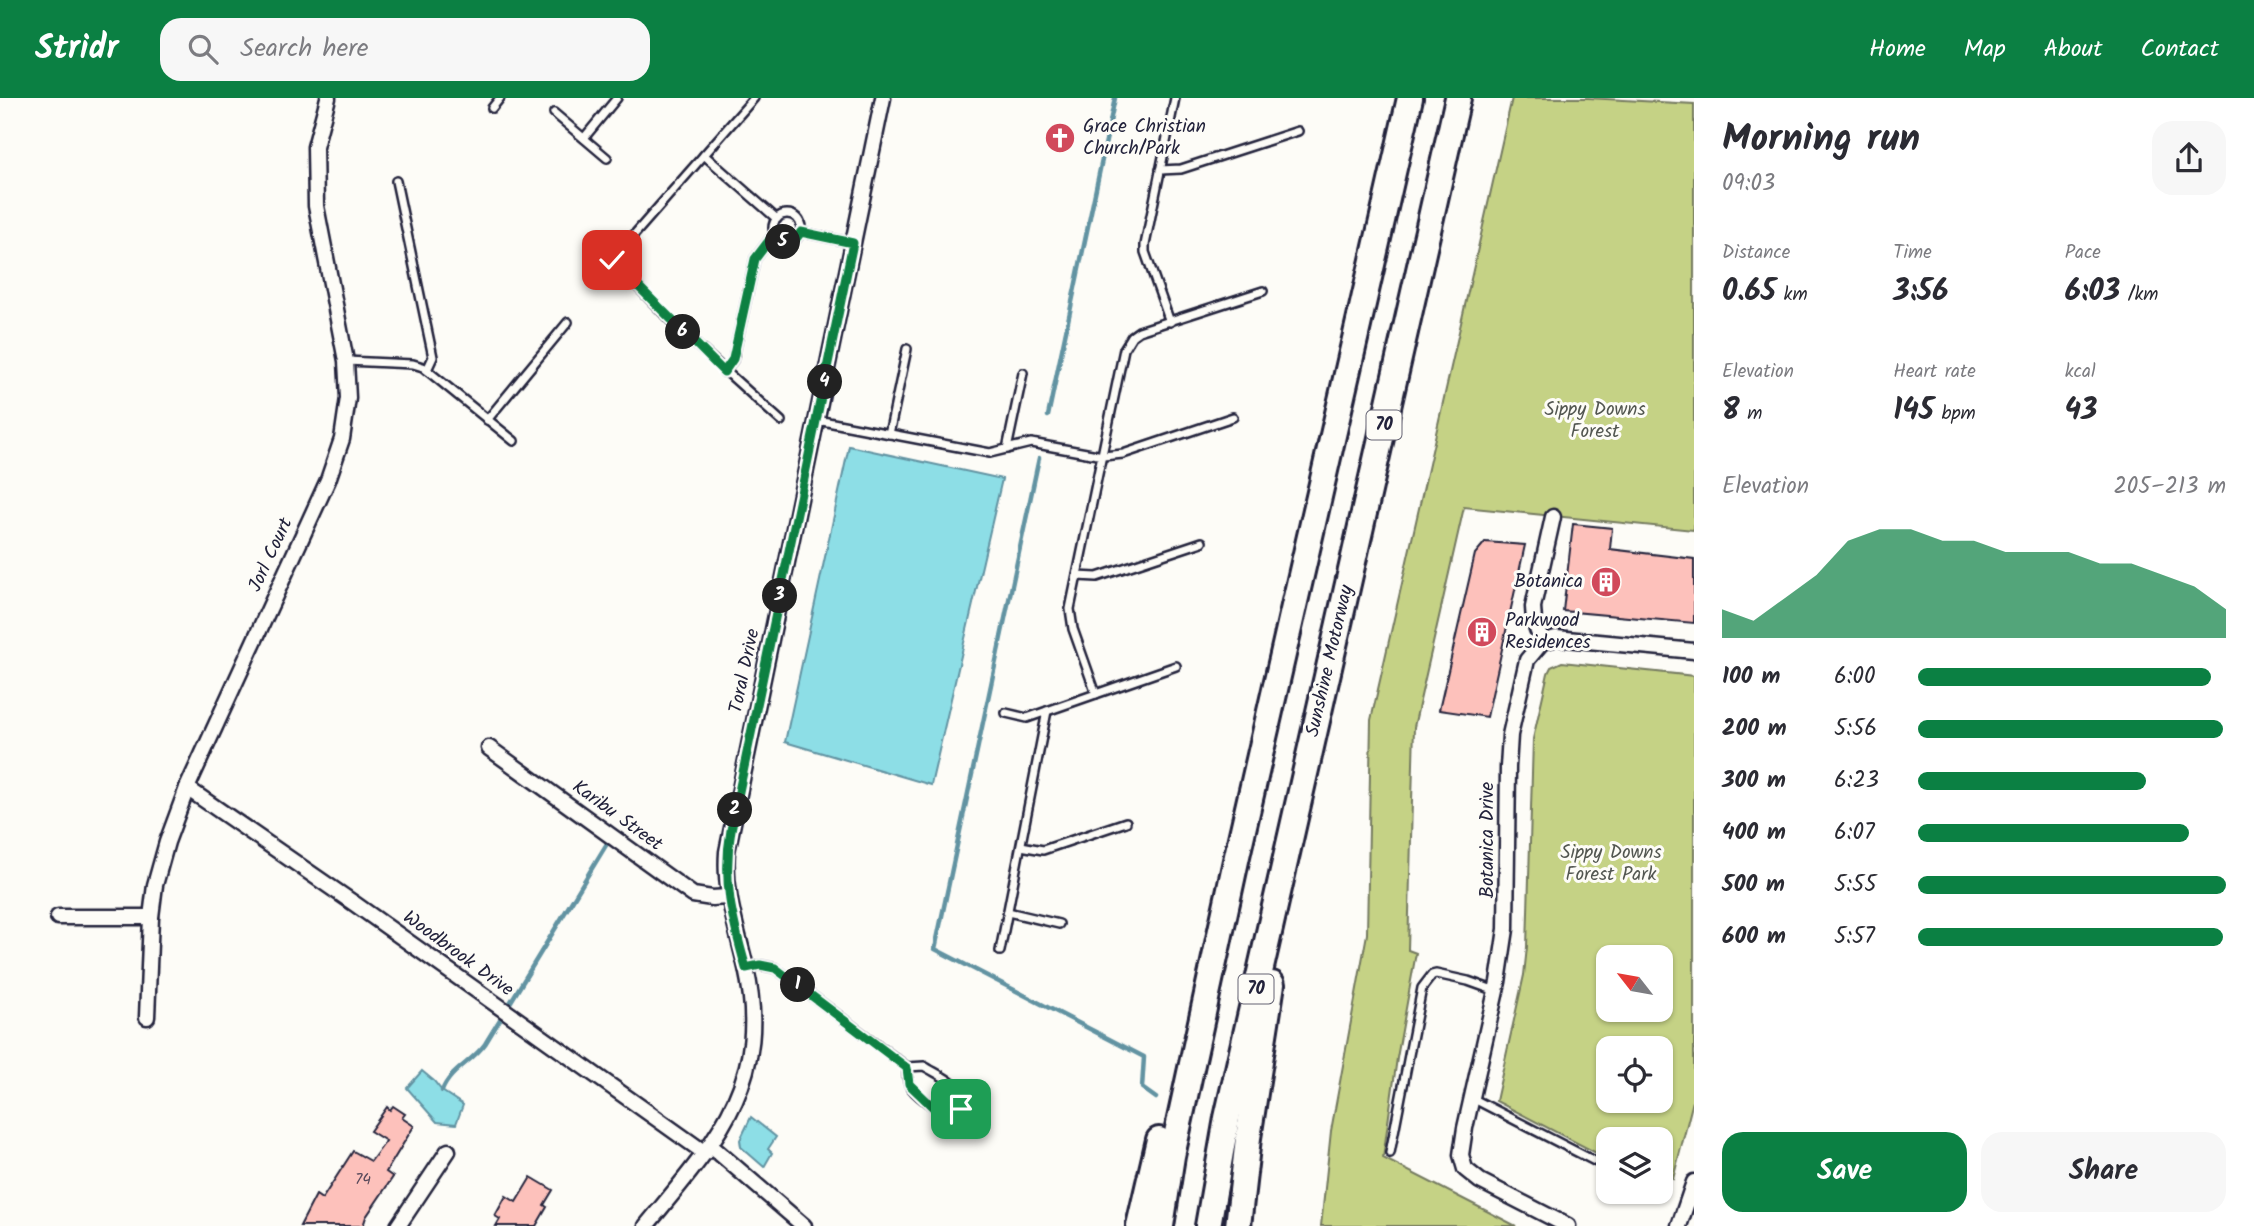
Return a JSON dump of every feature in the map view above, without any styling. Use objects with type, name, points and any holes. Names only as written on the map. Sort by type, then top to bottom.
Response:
[{"type":"highway","name":"70","points":[[1161,1226],[1172,1156],[1237,856],[1410,98]]},
{"type":"highway","name":"Sunshine Motorway","points":[[1208,1226],[1227,1118],[1458,98]]},
{"type":"highway","points":[[1238,1226],[1248,1138],[1310,753]]},
{"type":"highway","points":[[1139,1226],[1166,1111],[1237,856]]},
{"type":"street","name":"Jorl Court","points":[[147,1017],[155,885],[167,842],[187,788],[328,480],[342,439],[348,398],[346,361],[316,206],[315,147],[328,98]]},
{"type":"street","name":"Toral Drive","points":[[646,1226],[708,1150],[733,1110],[747,1068],[752,1023],[746,968],[728,897],[727,852],[883,98]]},
{"type":"street","points":[[1553,517],[1533,607],[1534,621],[1542,642],[1561,638],[1694,651]]},
{"type":"street","name":"Botanica Drive","points":[[1542,642],[1524,667],[1510,735],[1507,768],[1506,929],[1496,991],[1461,1155],[1465,1169],[1480,1181],[1568,1226]]},
{"type":"street","name":"Karibu Street","points":[[489,748],[693,895],[728,897]]},
{"type":"street","name":"Woodbrook Drive","points":[[187,788],[708,1150],[804,1226]]},
{"type":"street","points":[[58,917],[152,917]]},
{"type":"street","points":[[398,1226],[449,1151]]},
{"type":"street","points":[[1679,1226],[1694,1182]]},
{"type":"lane","points":[[492,108],[500,98]]},
{"type":"lane","points":[[584,138],[617,98]]},
{"type":"lane","points":[[598,271],[612,260],[754,98]]},
{"type":"lane","points":[[1170,321],[1145,251],[1175,98]]},
{"type":"lane","points":[[554,113],[607,158]]},
{"type":"lane","points":[[1160,170],[1181,169],[1298,131]]},
{"type":"lane","points":[[704,155],[777,219]]},
{"type":"lane","points":[[396,181],[432,354],[427,370]]},
{"type":"lane","points":[[785,214],[794,216],[800,223],[801,232],[791,242],[781,241],[774,234],[773,226],[777,219],[785,214]]},
{"type":"lane","points":[[801,232],[853,243]]},
{"type":"lane","points":[[724,372],[733,359],[755,259],[774,234]]},
{"type":"lane","points":[[612,260],[724,372],[781,421]]},
{"type":"lane","points":[[1096,694],[1070,618],[1124,349],[1127,342],[1139,331],[1263,291]]},
{"type":"lane","points":[[487,420],[568,321]]},
{"type":"lane","points":[[889,434],[907,349]]},
{"type":"lane","points":[[346,361],[413,364],[427,370],[514,441]]},
{"type":"lane","points":[[1007,449],[1023,373]]},
{"type":"lane","points":[[817,420],[990,453],[1031,443],[1103,456],[1123,454],[1233,417]]},
{"type":"lane","points":[[1077,576],[1097,577],[1202,542]]},
{"type":"lane","points":[[1006,713],[1027,718],[1176,666]]},
{"type":"lane","points":[[1000,951],[1047,711]]},
{"type":"lane","points":[[1021,846],[1043,850],[1126,822]]},
{"type":"lane","points":[[1008,912],[1059,923]]},
{"type":"lane","points":[[746,968],[760,965],[775,968],[907,1068],[924,1066],[952,1083],[964,1094],[965,1101],[961,1109],[953,1114],[946,1114],[934,1108],[909,1084],[907,1068]]},
{"type":"lane","points":[[1390,1153],[1419,1000],[1426,981],[1436,974],[1496,991]]},
{"type":"lane","points":[[1472,1098],[1596,1162]]},
{"type":"green space","name":"Sippy Downs Forest","points":[[1512,98],[1588,98],[1694,104],[1694,528],[1464,507],[1414,727],[1408,950],[1416,953],[1383,1158],[1516,1226],[1321,1226],[1331,1131],[1367,934],[1371,720]]},
{"type":"green space","name":"Sippy Downs Forest Park","points":[[1562,662],[1694,676],[1694,1097],[1673,1179],[1673,1127],[1596,1127],[1596,1153],[1496,1101],[1524,975],[1533,739],[1551,667]]},
{"type":"water","points":[[849,446],[1002,479],[931,785],[785,742]]},
{"type":"water","points":[[422,1071],[442,1091],[463,1105],[456,1124],[437,1122],[407,1088]]},
{"type":"water","points":[[751,1117],[776,1137],[768,1149],[772,1153],[764,1167],[741,1147],[740,1140]]},
{"type":"building","name":"Botanica","points":[[1573,524],[1612,528],[1610,549],[1694,559],[1694,623],[1563,611]]},
{"type":"building","name":"Parkwood Residences","points":[[1485,542],[1525,545],[1487,717],[1439,710],[1475,554]]},
{"type":"building","points":[[393,1106],[405,1114],[402,1118],[414,1126],[386,1172],[393,1177],[366,1217],[363,1226],[300,1226],[316,1195],[322,1199],[353,1151],[371,1161],[386,1141],[370,1131],[387,1107],[390,1110]]},
{"type":"building","points":[[531,1177],[553,1190],[536,1226],[496,1226],[500,1219],[495,1216],[506,1196],[516,1202]]},
{"type":"waterway","points":[[1048,416],[1115,98]]},
{"type":"waterway","points":[[1039,458],[935,949],[1144,1057],[1142,1088],[1156,1098]]},
{"type":"waterway","points":[[442,1091],[450,1077],[485,1044],[611,837]]},
{"type":"place","name":"Grace Christian Church/Park","points":[[1060,138]]},
{"type":"place","name":"Botanica","points":[[1606,582]]},
{"type":"place","name":"Parkwood Residences","points":[[1482,632]]},
{"type":"route","points":[[612,260],[724,372],[733,359],[755,259],[774,234],[786,243],[795,240],[801,232],[853,243],[731,830],[726,872],[728,897],[746,968],[760,965],[775,968],[907,1068],[909,1084],[934,1108],[946,1114],[953,1114],[961,1109]]}]
